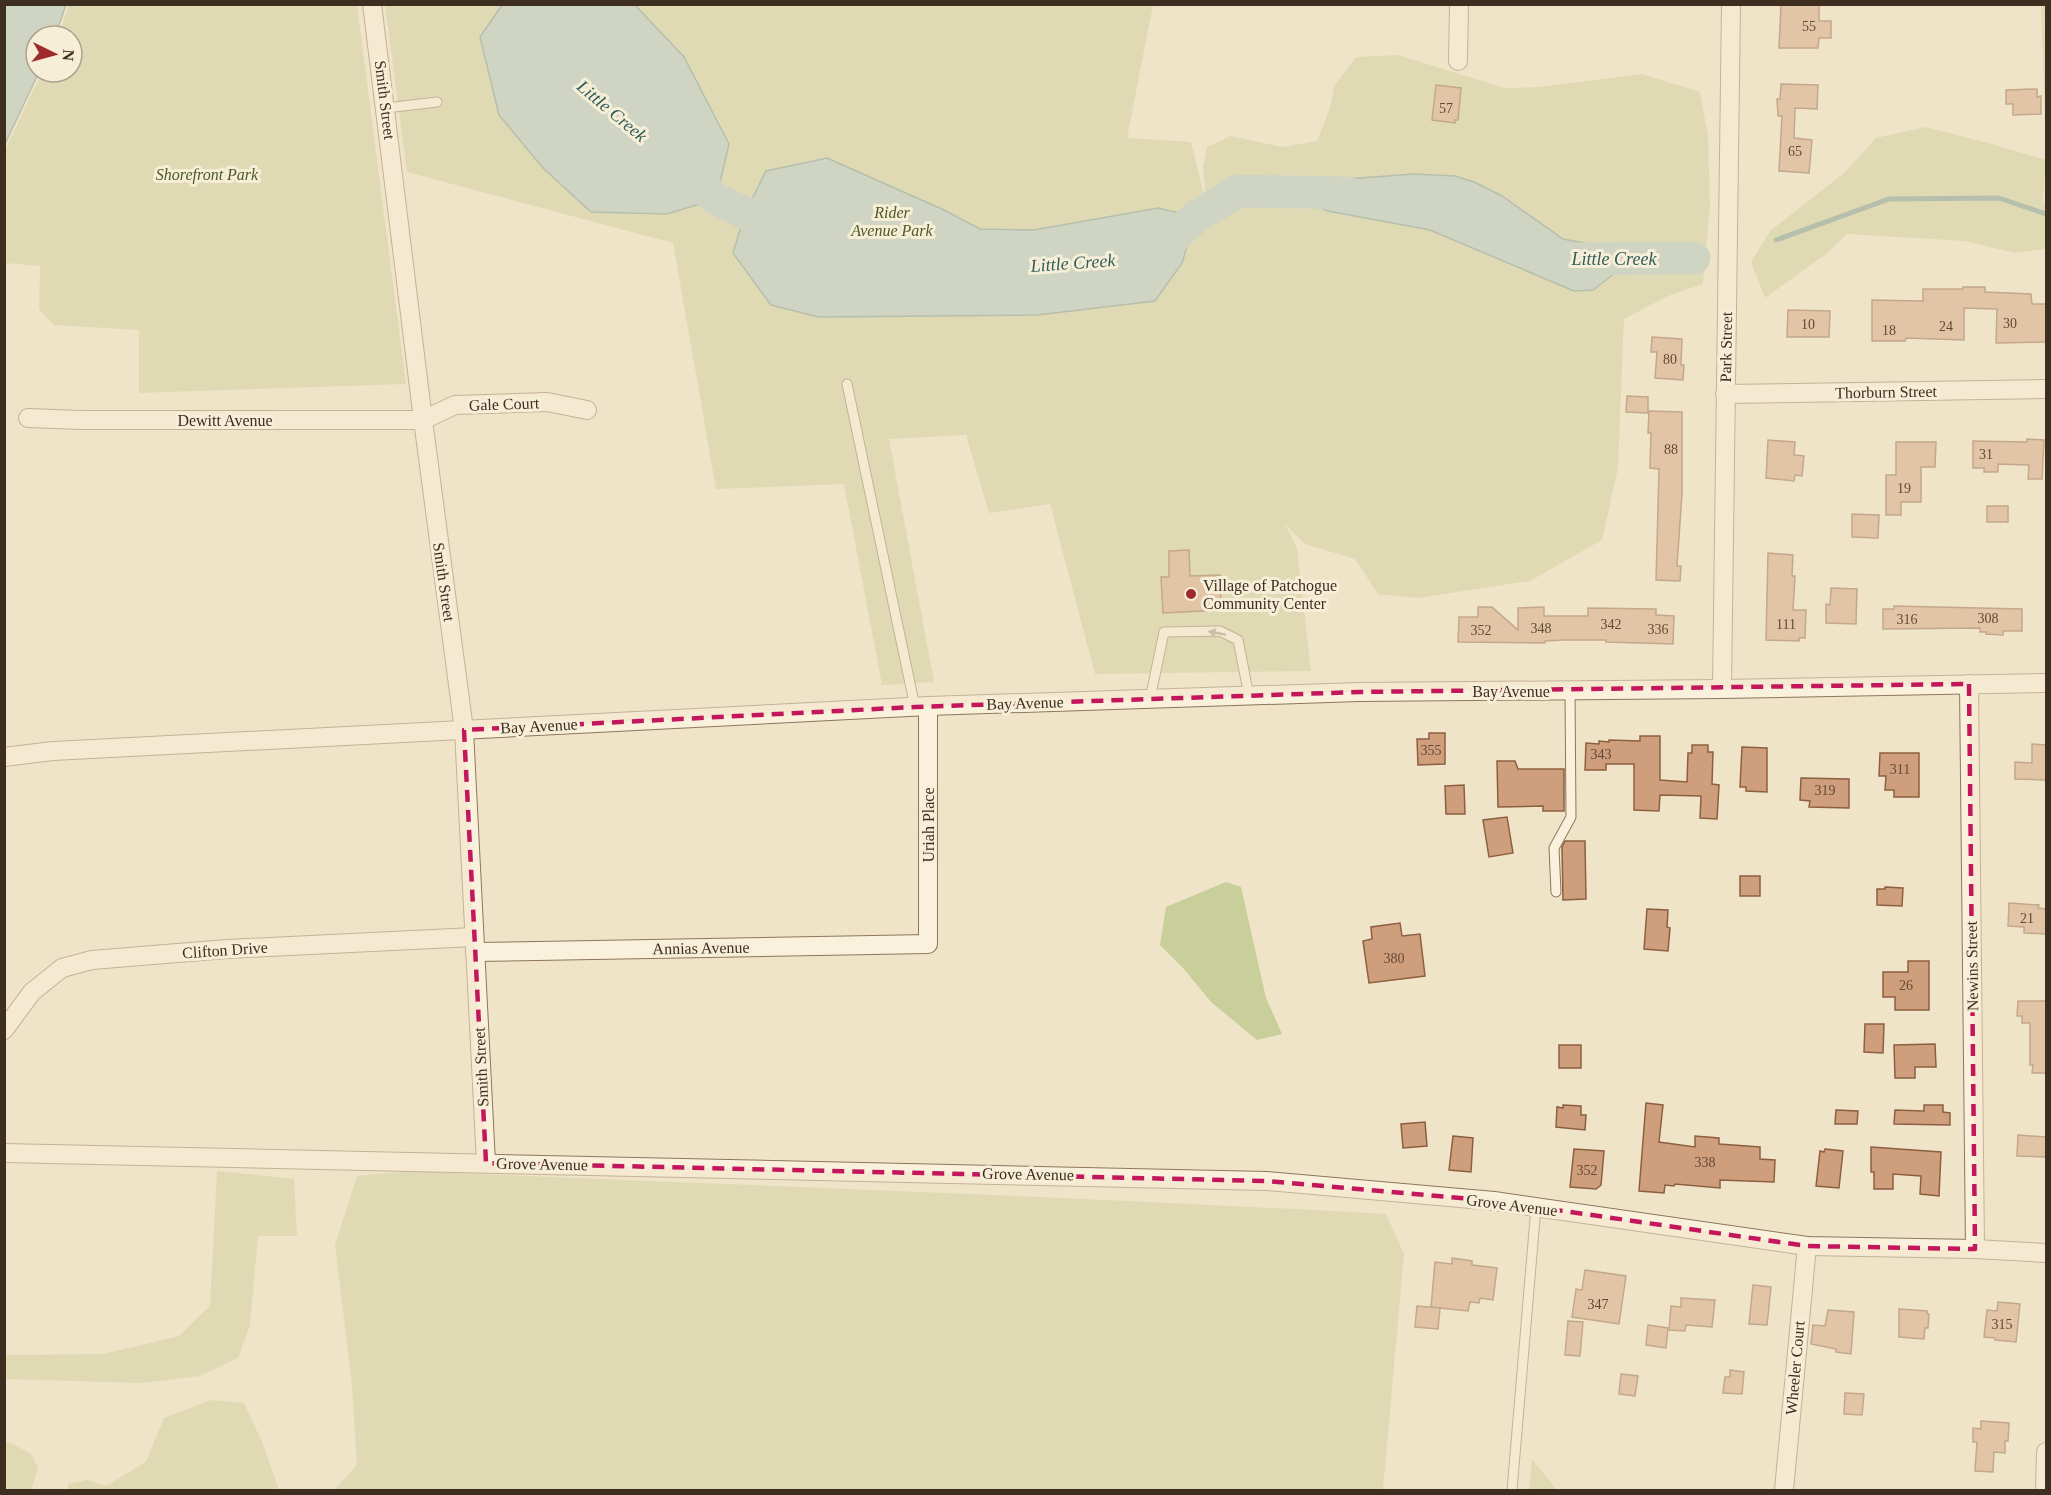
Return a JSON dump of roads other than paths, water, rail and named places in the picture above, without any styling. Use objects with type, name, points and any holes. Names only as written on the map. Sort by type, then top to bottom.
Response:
[{"type":"street","name":"Smith Street","points":[[372,4],[464,730],[486,1163]]},
{"type":"street","points":[[1458,61],[1459,4]]},
{"type":"street","name":"Park Street","points":[[1722,689],[1731,4]]},
{"type":"street","name":"Thorburn Street","points":[[1725,394],[2046,389]]},
{"type":"street","name":"Gale Court","points":[[423,420],[455,405],[547,402],[587,410]]},
{"type":"street","name":"Dewitt Avenue","points":[[28,418],[423,420]]},
{"type":"street","name":"Bay Avenue","points":[[4,757],[53,751],[922,706],[1359,692],[2046,683]]},
{"type":"street","name":"Newins Street","points":[[1969,684],[1975,1249]]},
{"type":"street","name":"Uriah Place","points":[[922,706],[928,944]]},
{"type":"street","name":"Annias Avenue","points":[[474,944],[928,944]]},
{"type":"street","name":"Clifton Drive","points":[[4,1030],[32,993],[62,968],[92,960],[227,950],[474,944]]},
{"type":"street","name":"Grove Avenue","points":[[4,1153],[1268,1181],[1494,1201],[1807,1246],[1975,1249],[2046,1254]]},
{"type":"street","name":"Wheeler Court","points":[[1784,1491],[1807,1246]]},
{"type":"street","points":[[2044,1491],[2046,1452]]},
{"type":"lane","points":[[386,108],[437,102]]},
{"type":"lane","points":[[847,384],[922,706]]},
{"type":"lane","points":[[1150,699],[1164,632],[1220,631],[1238,640],[1250,696]]},
{"type":"lane","points":[[1556,892],[1554,848],[1571,817],[1570,691]]},
{"type":"lane","points":[[1512,1491],[1536,1207]]},
{"type":"water","points":[[5,4],[66,5],[59,24],[24,24],[24,84],[33,84],[5,144]]},
{"type":"water","points":[[634,4],[684,57],[729,144],[716,199],[667,214],[591,212],[543,168],[499,115],[480,37],[502,5]]},
{"type":"water","points":[[827,158],[944,210],[980,229],[1034,230],[1158,208],[1196,217],[1182,263],[1155,301],[1037,315],[819,317],[771,305],[733,253],[745,213],[766,171]]},
{"type":"water","points":[[1414,174],[1455,176],[1474,182],[1502,196],[1563,239],[1622,250],[1623,267],[1593,290],[1574,291],[1430,230],[1328,211],[1302,201],[1319,181]]},
{"type":"waterway","name":"Little Creek","points":[[683,171],[716,199],[745,213],[788,224]]},
{"type":"waterway","name":"Little Creek","points":[[1164,246],[1196,217],[1237,191],[1354,195]]},
{"type":"waterway","name":"Little Creek","points":[[1776,240],[1889,199],[1999,198],[2046,214]]},
{"type":"waterway","name":"Little Creek","points":[[1578,259],[1694,258]]},
{"type":"place","name":"Village of Patchogue Community Center","points":[[1191,594]]},
{"type":"park label","name":"Shorefront Park","points":[[207,174]]},
{"type":"park label","name":"Rider Avenue Park","points":[[892,221]]}]
